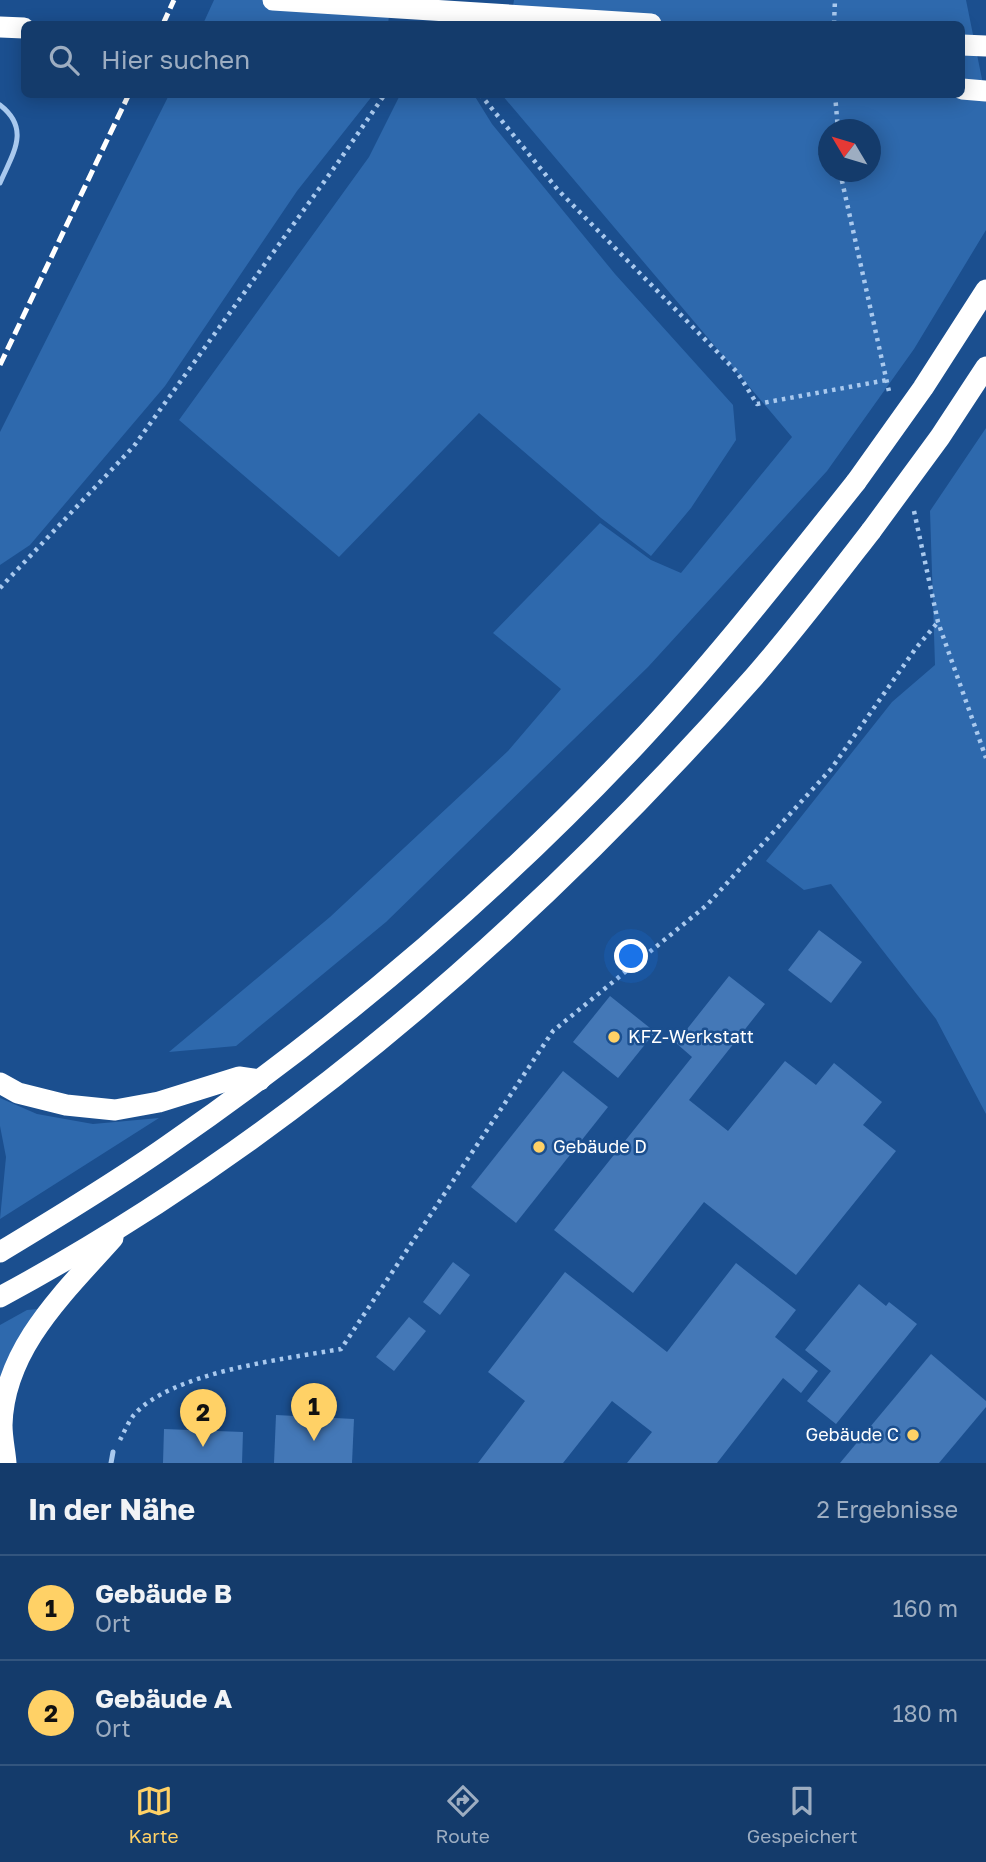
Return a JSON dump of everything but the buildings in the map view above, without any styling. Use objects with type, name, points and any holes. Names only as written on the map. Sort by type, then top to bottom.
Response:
[{"type":"highway","points":[[273,0],[604,21]]},
{"type":"highway","points":[[0,27],[21,28]]},
{"type":"highway","points":[[965,45],[986,46]]},
{"type":"highway","points":[[965,89],[986,90]]},
{"type":"highway","points":[[0,1252],[166,1147],[260,1080],[455,920],[548,833],[636,745],[731,637],[856,482],[923,388],[986,290]]},
{"type":"highway","points":[[0,1297],[126,1224],[202,1174],[376,1044],[498,939],[588,853],[756,675],[872,531],[940,437],[986,367]]},
{"type":"highway","points":[[0,1083],[18,1093],[66,1105],[115,1110],[159,1102],[239,1077],[260,1080]]},
{"type":"highway","points":[[6,1463],[2,1425],[17,1362],[43,1319],[126,1224]]},
{"type":"lane","points":[[0,105],[12,115],[18,126],[18,139],[0,183]]},
{"type":"lane","points":[[111,1463],[113,1452]]},
{"type":"path","points":[[834,21],[835,0]]},
{"type":"path","points":[[0,588],[134,446],[339,162],[381,98]]},
{"type":"path","points":[[483,98],[558,190],[737,372],[757,404],[887,380]]},
{"type":"path","points":[[835,98],[837,119]]},
{"type":"path","points":[[113,1452],[133,1416],[170,1389],[233,1369],[341,1349],[553,1031],[707,905],[831,769],[937,622]]},
{"type":"shaded area","points":[[214,0],[391,0],[388,21],[204,21]]},
{"type":"shaded area","points":[[514,0],[966,0],[986,99],[986,230],[914,349],[827,471],[648,667],[386,922],[236,1046],[169,1052],[330,917],[508,751],[561,689],[493,633],[600,523],[651,560],[681,573],[792,437],[505,98],[965,98],[965,21],[510,21]]},
{"type":"shaded area","points":[[167,98],[371,98],[297,191],[165,386],[30,545],[0,565],[0,432]]},
{"type":"shaded area","points":[[398,98],[476,98],[492,124],[615,274],[733,405],[736,440],[691,508],[651,556],[601,518],[479,413],[339,557],[179,420],[369,157]]},
{"type":"shaded area","points":[[986,428],[986,1114],[936,1019],[831,884],[804,890],[766,861],[892,702],[935,665],[930,511]]},
{"type":"shaded area","points":[[0,1098],[37,1114],[93,1124],[159,1118],[0,1219],[6,1157],[0,1126]]},
{"type":"shaded area","points":[[38,1309],[0,1396],[0,1325],[27,1310]]},
{"type":"railway","points":[[164,21],[174,0]]},
{"type":"railway","points":[[0,365],[127,98]]},
{"type":"place","name":"KFZ-Werkstatt","points":[[614,1037]]},
{"type":"place","name":"Gebäude D","points":[[539,1147]]},
{"type":"place","name":"Gebäude C","points":[[913,1435]]},
{"type":"place","name":"Gebäude B","points":[[314,1441]]},
{"type":"place","name":"Gebäude A","points":[[203,1447]]}]
